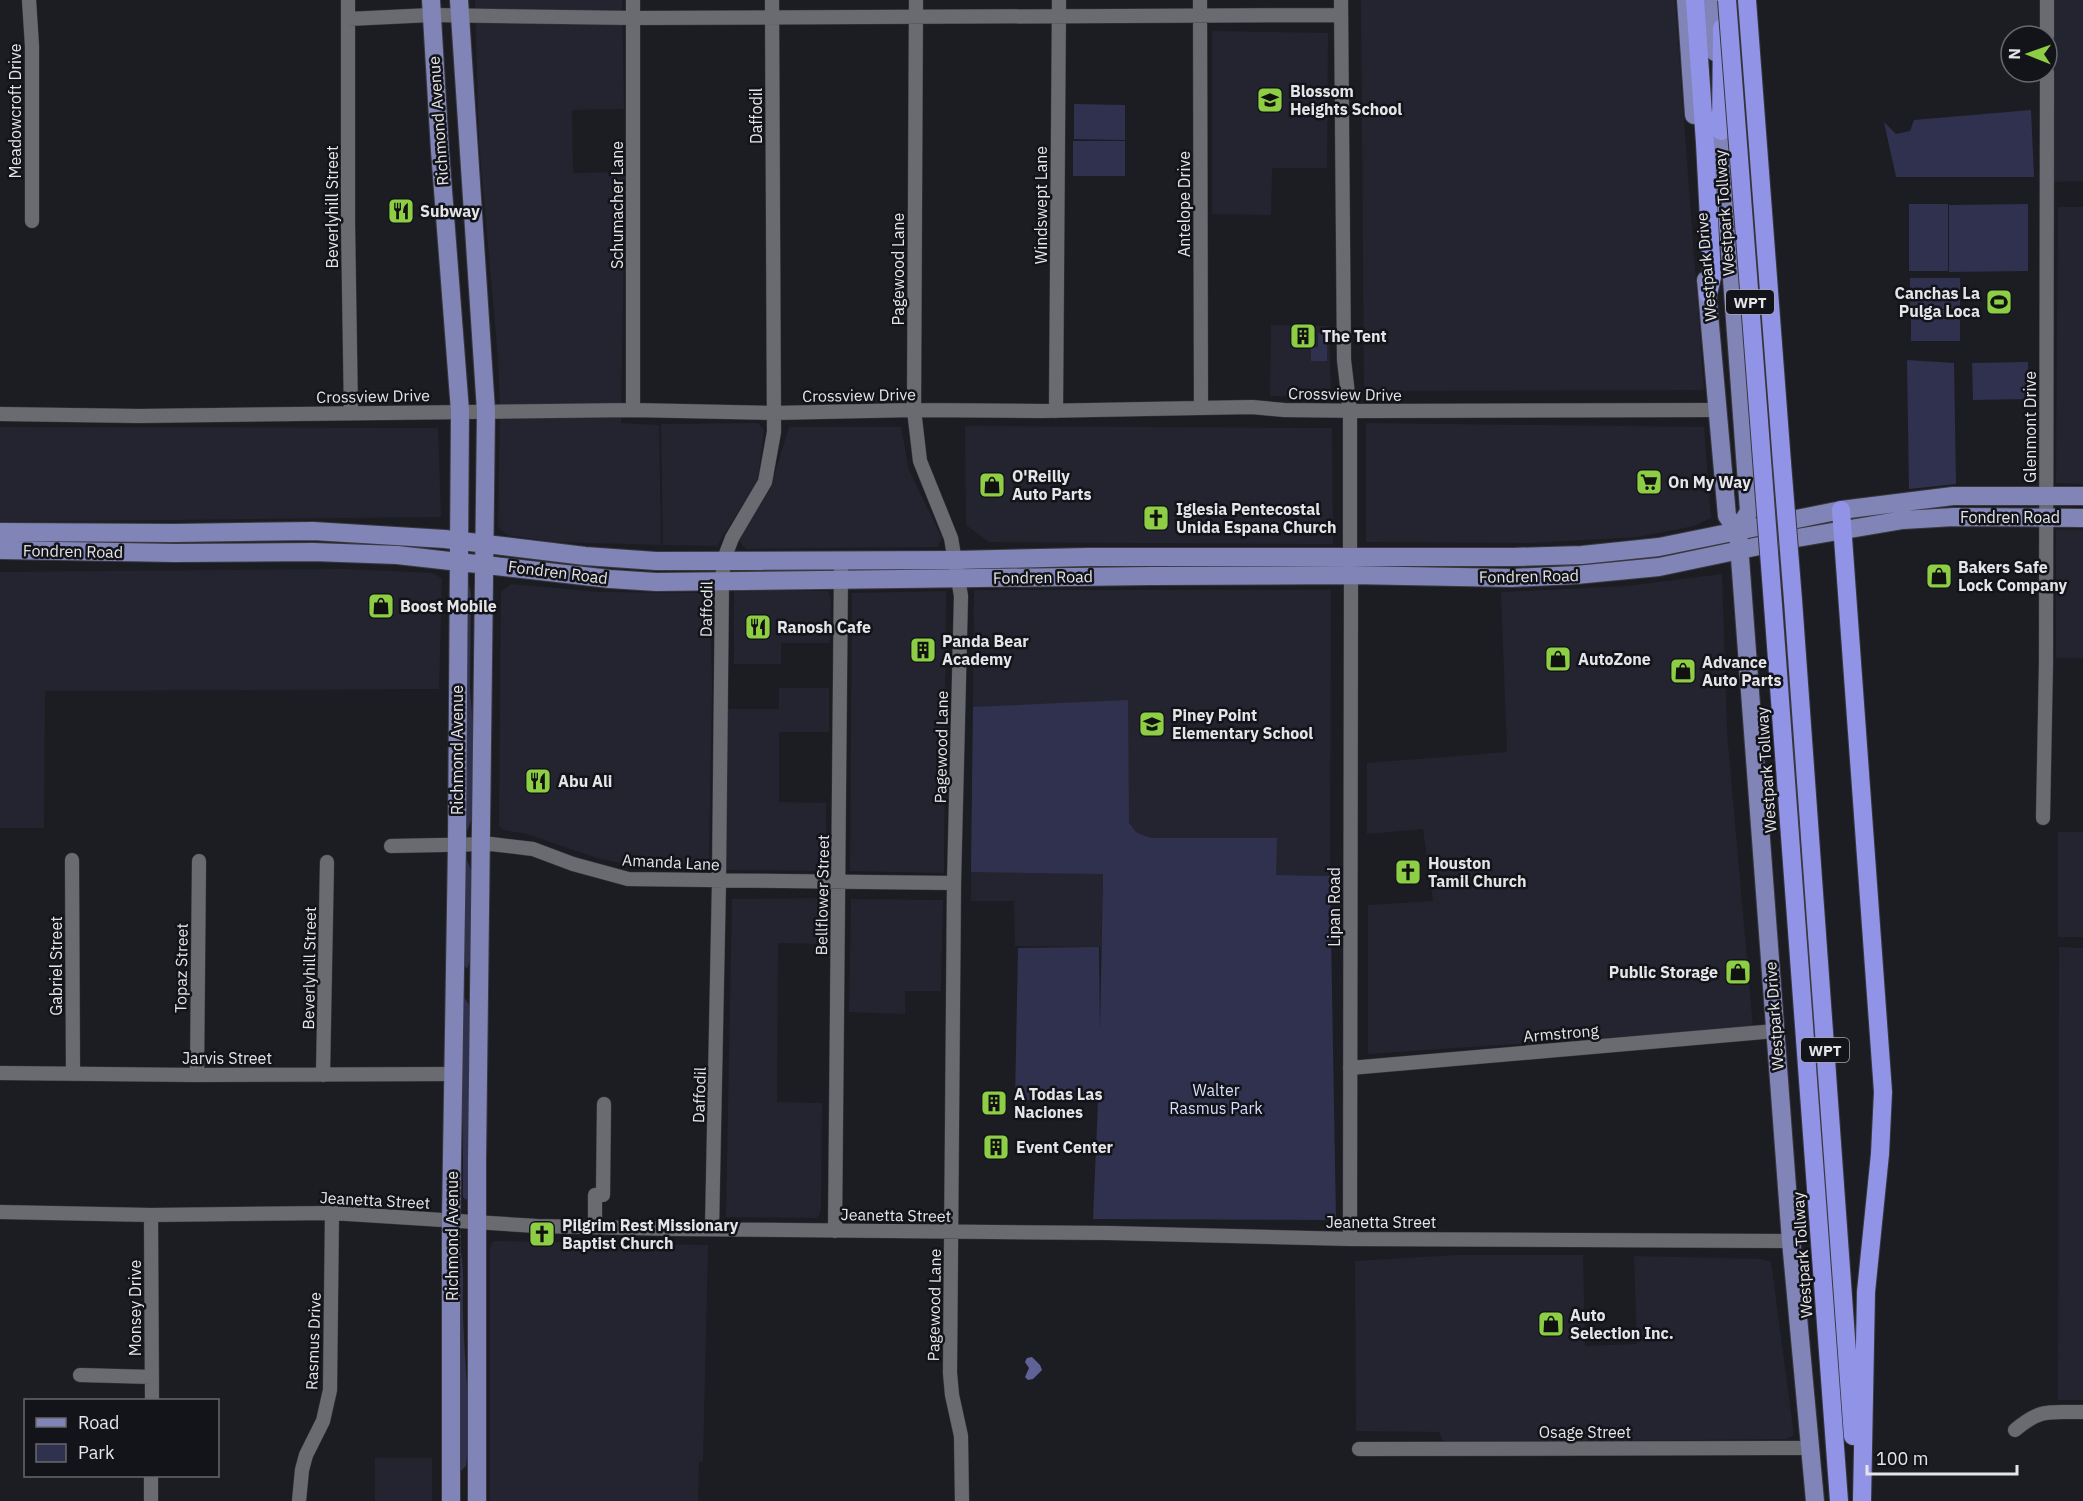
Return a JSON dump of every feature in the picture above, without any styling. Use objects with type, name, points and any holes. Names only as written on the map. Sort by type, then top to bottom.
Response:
[{"type":"highway","points":[[1695,0],[1700,54],[1708,283]]},
{"type":"highway","points":[[1721,131],[1725,0]]},
{"type":"highway","name":"Westpark Tollway","points":[[1725,0],[1773,605],[1839,1501]]},
{"type":"highway","name":"WPT","points":[[1747,0],[1860,1501]]},
{"type":"highway","points":[[1841,510],[1883,1092],[1880,1154],[1866,1292],[1860,1501]]},
{"type":"main road","name":"Westpark Drive","points":[[1686,0],[1727,516],[1738,531],[1740,550],[1791,1241],[1815,1501]]},
{"type":"main road","name":"Westpark Drive","points":[[1711,0],[1749,511],[1738,531]]},
{"type":"main road","name":"Richmond Avenue","points":[[431,8],[460,411],[457,844],[451,1220],[451,1501]]},
{"type":"main road","name":"Richmond Avenue","points":[[459,8],[486,411],[477,1501]]},
{"type":"main road","points":[[440,151],[468,149]]},
{"type":"main road","points":[[451,282],[477,280]]},
{"type":"main road","points":[[1708,283],[1718,281],[1724,342],[1741,386]]},
{"type":"main road","name":"Fondren Road","points":[[0,550],[397,555],[656,582],[1266,576],[1350,566],[1391,567],[1422,557],[1582,555],[1659,547],[1841,510],[1953,496],[2083,496]]},
{"type":"main road","name":"Fondren Road","points":[[0,532],[291,531],[398,535],[656,561],[1213,557],[1512,578],[1659,567],[1843,530],[1924,519],[2083,518]]},
{"type":"main road","points":[[291,531],[291,552]]},
{"type":"main road","points":[[126,532],[126,552]]},
{"type":"main road","points":[[1633,550],[1633,570]]},
{"type":"main road","points":[[1087,576],[1088,557]]},
{"type":"main road","points":[[1212,576],[1213,557]]},
{"type":"main road","points":[[1512,578],[1513,557]]},
{"type":"street","name":"Meadowcroft Drive","points":[[29,0],[32,46],[32,221]]},
{"type":"street","name":"Beverlyhill Street","points":[[348,0],[351,413]]},
{"type":"street","name":"Schumacher Lane","points":[[633,0],[633,410]]},
{"type":"street","name":"Daffodil","points":[[712,1229],[722,581],[724,559],[732,538],[765,482],[774,432],[772,0]]},
{"type":"street","name":"Pagewood Lane","points":[[916,0],[914,410],[920,461],[951,538],[961,596],[954,883],[950,1373],[952,1395],[961,1436],[962,1501]]},
{"type":"street","name":"Windswept Lane","points":[[1056,411],[1059,0]]},
{"type":"street","name":"Antelope Drive","points":[[1200,0],[1201,408]]},
{"type":"street","name":"Lipan Road","points":[[1341,0],[1344,360],[1350,411],[1350,1239]]},
{"type":"street","points":[[2047,0],[2047,24]]},
{"type":"street","points":[[348,19],[431,8],[633,18],[1341,15]]},
{"type":"street","name":"Glenmont Drive","points":[[2043,818],[2047,84]]},
{"type":"street","name":"Crossview Drive","points":[[0,414],[140,416],[633,410],[773,413],[1252,407],[1350,411],[1718,410]]},
{"type":"street","name":"Bellflower Street","points":[[835,1231],[841,559]]},
{"type":"street","name":"Amanda Lane","points":[[391,846],[481,844],[533,849],[573,864],[628,879],[954,883]]},
{"type":"street","name":"Gabriel Street","points":[[72,860],[73,1073]]},
{"type":"street","name":"Topaz Street","points":[[197,1075],[199,861]]},
{"type":"street","name":"Beverlyhill Street","points":[[323,1075],[327,862]]},
{"type":"street","name":"Armstrong","points":[[1350,1068],[1775,1031]]},
{"type":"street","name":"Jarvis Street","points":[[0,1073],[454,1074]]},
{"type":"street","points":[[594,1227],[595,1195],[603,1195],[604,1104]]},
{"type":"street","name":"Jeanetta Street","points":[[0,1212],[151,1215],[332,1213],[594,1227],[835,1231],[1101,1233],[1350,1239],[1791,1241]]},
{"type":"street","name":"Rasmus Drive","points":[[299,1501],[306,1455],[323,1421],[330,1390],[332,1213]]},
{"type":"street","name":"Monsey Drive","points":[[151,1215],[152,1399]]},
{"type":"street","points":[[80,1376],[152,1377]]},
{"type":"street","points":[[2016,1430],[2040,1413],[2083,1413]]},
{"type":"street","name":"Osage Street","points":[[1359,1449],[1810,1448]]},
{"type":"street","points":[[151,1477],[151,1501]]},
{"type":"shaded area","points":[[475,0],[622,0],[624,109],[572,110],[573,173],[625,172],[621,423],[659,425],[661,545],[555,542],[507,535],[498,527],[500,406],[498,359],[479,142]]},
{"type":"shaded area","points":[[1361,0],[1675,0],[1704,390],[1364,391]]},
{"type":"shaded area","points":[[2052,0],[2083,0],[2083,181],[2052,182],[2052,84],[2059,84],[2059,24],[2052,24]]},
{"type":"shaded area","name":"Blossom Heights School","points":[[1212,31],[1328,33],[1327,168],[1272,168],[1271,215],[1212,214]]},
{"type":"shaded area","points":[[2058,207],[2083,207],[2083,484],[2056,483]]},
{"type":"shaded area","name":"The Tent","points":[[1271,325],[1329,326],[1331,397],[1270,396]]},
{"type":"shaded area","points":[[758,423],[764,430],[758,479],[717,546],[663,545],[661,424]]},
{"type":"shaded area","points":[[1366,423],[1704,427],[1711,518],[1694,526],[1638,537],[1531,543],[1366,542]]},
{"type":"shaded area","points":[[965,426],[1332,428],[1333,544],[989,542],[966,525]]},
{"type":"shaded area","points":[[0,427],[438,428],[441,517],[0,522]]},
{"type":"shaded area","points":[[789,427],[901,427],[909,470],[942,538],[938,547],[746,549],[739,541],[770,489]]},
{"type":"shaded area","points":[[2056,530],[2083,530],[2083,658],[2056,658]]},
{"type":"shaded area","points":[[345,569],[433,573],[442,579],[439,689],[45,691],[44,828],[0,828],[0,572]]},
{"type":"shaded area","points":[[1722,574],[1727,732],[1753,1028],[1368,1054],[1368,905],[1433,901],[1423,829],[1367,834],[1367,763],[1507,752],[1501,592],[1627,586]]},
{"type":"shaded area","points":[[511,584],[600,592],[710,593],[712,687],[709,864],[637,866],[600,859],[527,834],[504,830],[499,826],[501,592]]},
{"type":"shaded area","name":"Piney Point Elementary School","points":[[974,590],[1331,590],[1330,876],[1103,873],[1101,947],[1015,946],[1014,901],[971,901]]},
{"type":"shaded area","points":[[734,591],[828,591],[831,599],[830,643],[781,643],[781,664],[734,664]]},
{"type":"shaded area","points":[[946,591],[944,873],[850,871],[852,593]]},
{"type":"shaded area","points":[[779,688],[829,688],[829,732],[779,732],[779,802],[826,803],[826,871],[725,870],[726,709],[779,709]]},
{"type":"shaded area","points":[[2058,832],[2083,832],[2083,937],[2058,937]]},
{"type":"shaded area","points":[[824,898],[823,944],[778,943],[777,1102],[822,1103],[821,1211],[817,1218],[726,1217],[732,899]]},
{"type":"shaded area","points":[[851,899],[943,900],[941,991],[905,991],[905,1014],[849,1012]]},
{"type":"shaded area","points":[[2059,947],[2083,948],[2083,1400],[2058,1400]]},
{"type":"shaded area","points":[[493,1241],[708,1245],[703,1461],[699,1462],[698,1501],[490,1501],[490,1247]]},
{"type":"shaded area","points":[[1457,1255],[1583,1255],[1585,1346],[1637,1344],[1634,1256],[1760,1259],[1771,1262],[1794,1435],[1786,1439],[1444,1443],[1439,1432],[1356,1431],[1355,1261]]},
{"type":"shaded area","points":[[1032,1357],[1042,1370],[1033,1379],[1028,1380],[1025,1377],[1029,1368],[1025,1362],[1027,1358]]},
{"type":"shaded area","points":[[375,1458],[432,1458],[432,1501],[375,1501]]},
{"type":"green space","points":[[1074,104],[1125,105],[1125,140],[1074,139]]},
{"type":"green space","points":[[2031,110],[2034,177],[1896,177],[1884,122],[1896,134],[1910,131],[1914,120]]},
{"type":"green space","points":[[1073,141],[1125,141],[1125,176],[1073,176]]},
{"type":"green space","points":[[1909,204],[1948,204],[1948,271],[1909,271]]},
{"type":"green space","points":[[2028,204],[2028,271],[1949,272],[1949,205]]},
{"type":"green space","points":[[1910,278],[1960,278],[1960,309],[1910,309]]},
{"type":"green space","points":[[1911,310],[1960,310],[1960,341],[1911,341]]},
{"type":"green space","points":[[1318,333],[1327,333],[1327,361],[1311,361],[1311,348],[1318,347]]},
{"type":"green space","points":[[1907,360],[1954,363],[1956,484],[1909,489]]},
{"type":"green space","points":[[2028,362],[2028,399],[1973,400],[1972,363]]},
{"type":"green space","points":[[468,582],[471,593],[470,687],[473,729],[473,816],[467,831],[461,813],[464,590]]},
{"type":"green space","name":"Walter Rasmus Park","points":[[1128,700],[1129,823],[1137,833],[1151,838],[1277,838],[1276,875],[1330,876],[1336,1220],[1093,1219],[1098,1101],[1015,1100],[1018,948],[1099,947],[1100,1032],[1103,874],[971,872],[973,707]]},
{"type":"green space","points":[[466,857],[472,873],[470,960],[467,969],[462,962],[461,875]]},
{"type":"green space","points":[[463,996],[469,1004],[470,1021],[469,1193],[466,1200],[463,1197],[461,1105]]},
{"type":"green space","points":[[460,1247],[463,1272],[468,1447],[466,1466],[460,1472],[456,1452],[456,1304]]},
{"type":"place","name":"Blossom Heights School","points":[[1270,100]]},
{"type":"place","name":"Subway","points":[[401,211]]},
{"type":"place","name":"Canchas La Pulga Loca","points":[[1999,302]]},
{"type":"place","name":"The Tent","points":[[1303,336]]},
{"type":"place","name":"On My Way","points":[[1649,482]]},
{"type":"place","name":"O'Reilly Auto Parts","points":[[992,485]]},
{"type":"place","name":"Iglesia Pentecostal Unida Espana Church","points":[[1156,518]]},
{"type":"place","name":"Bakers Safe Lock Company","points":[[1939,576]]},
{"type":"place","name":"Boost Mobile","points":[[381,606]]},
{"type":"place","name":"Ranosh Cafe","points":[[758,627]]},
{"type":"place","name":"Panda Bear Academy","points":[[923,650]]},
{"type":"place","name":"AutoZone","points":[[1558,659]]},
{"type":"place","name":"Advance Auto Parts","points":[[1683,671]]},
{"type":"place","name":"Piney Point Elementary School","points":[[1152,724]]},
{"type":"place","name":"Abu Ali","points":[[538,781]]},
{"type":"place","name":"Houston Tamil Church","points":[[1408,872]]},
{"type":"place","name":"Public Storage","points":[[1738,972]]},
{"type":"place","name":"A Todas Las Naciones","points":[[994,1103]]},
{"type":"place","name":"Event Center","points":[[996,1147]]},
{"type":"place","name":"Pilgrim Rest Missionary Baptist Church","points":[[542,1234]]},
{"type":"place","name":"Auto Selection Inc.","points":[[1551,1324]]}]
